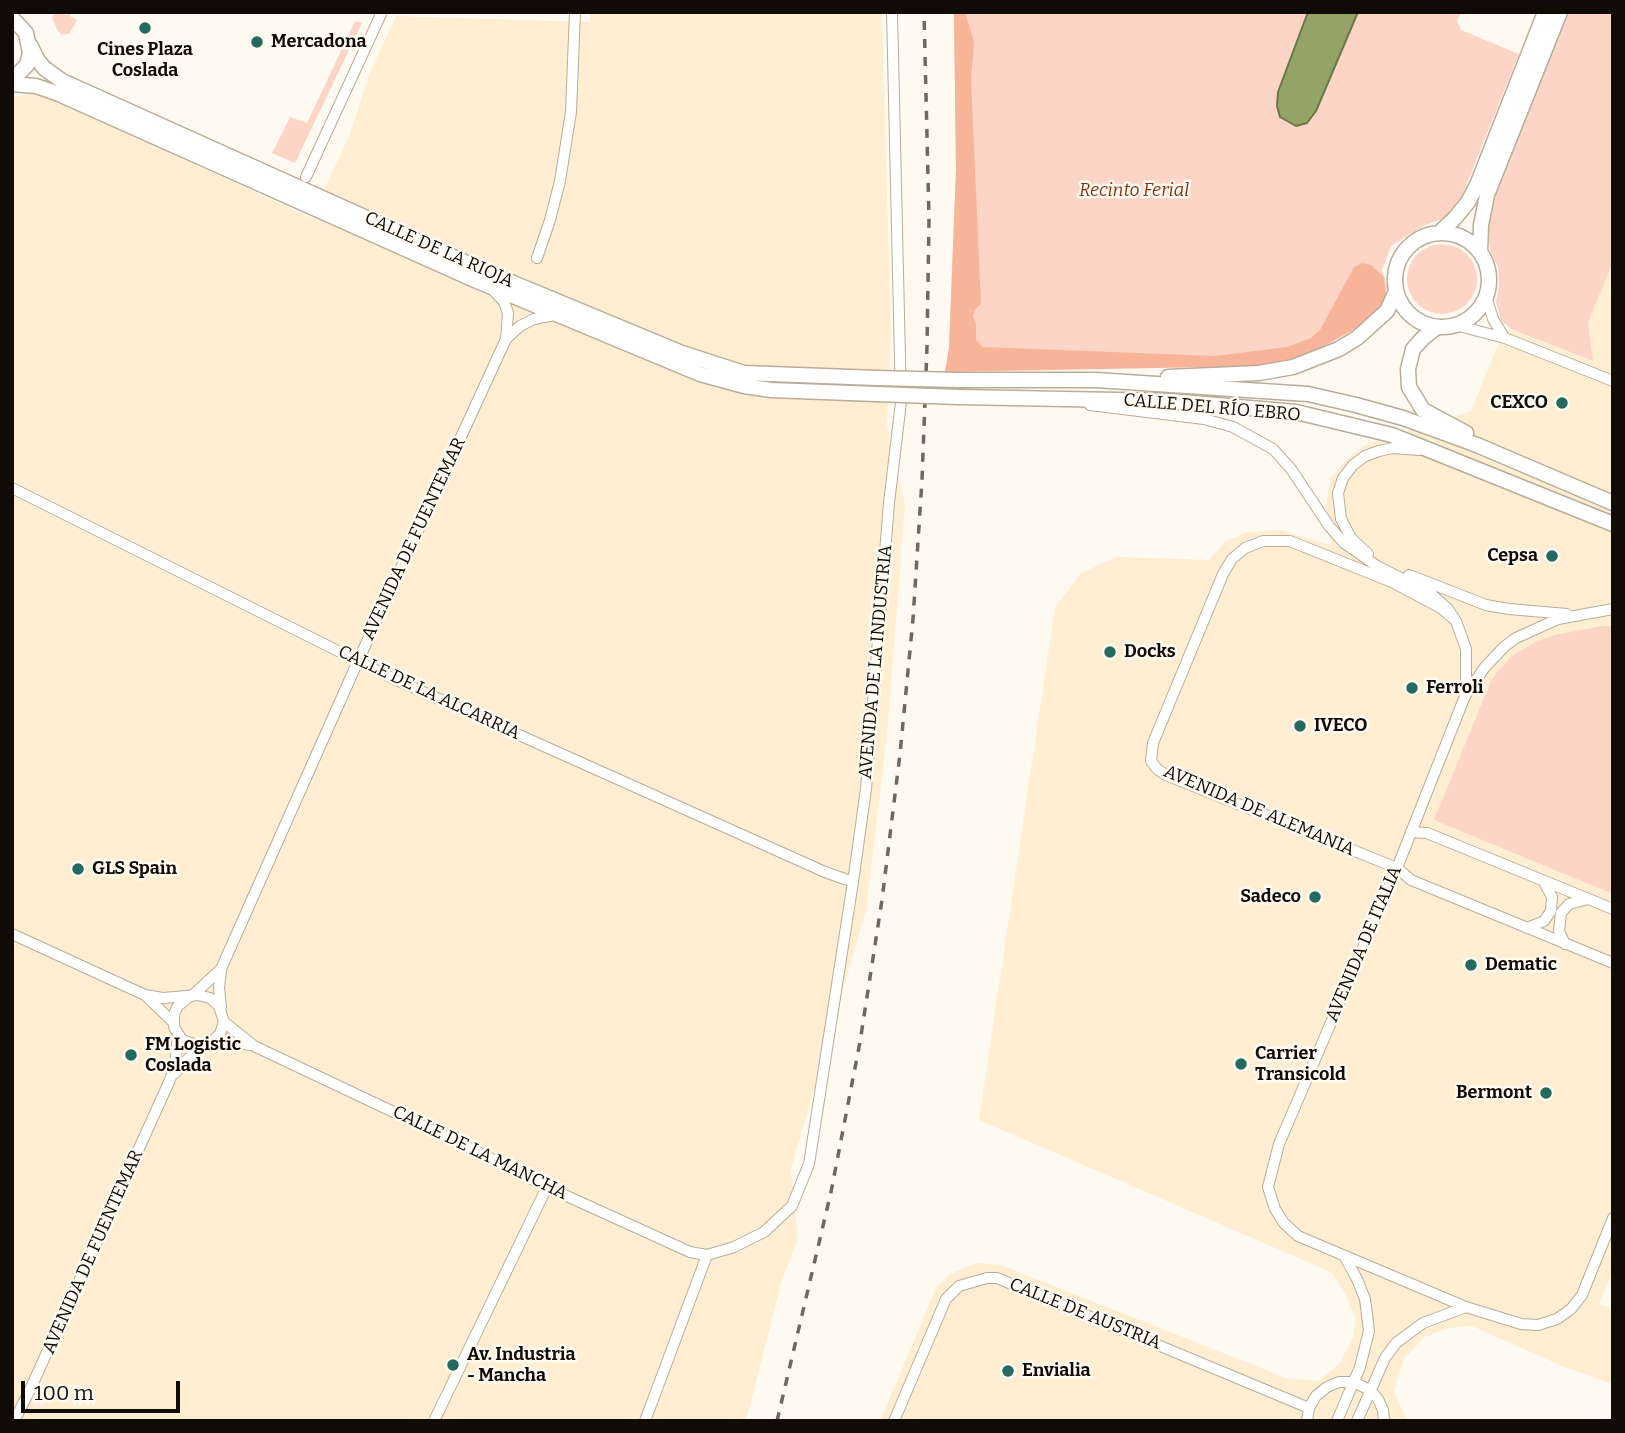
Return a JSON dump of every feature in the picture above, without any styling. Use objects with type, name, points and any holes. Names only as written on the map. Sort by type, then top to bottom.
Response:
[{"type":"main road","points":[[1439,233],[1468,202],[1545,12]]},
{"type":"main road","points":[[1480,252],[1481,225],[1487,195],[1560,12]]},
{"type":"main road","name":"CALLE DE LA RIOJA","points":[[16,18],[44,68],[62,81],[482,271],[682,353],[744,373],[877,378]]},
{"type":"main road","points":[[12,82],[27,65],[30,45]]},
{"type":"main road","name":"CALLE DE LA RIOJA","points":[[12,82],[59,94],[489,286],[700,374],[771,390],[876,394]]},
{"type":"main road","name":"CALLE DE LA RIOJA","points":[[12,94],[59,94]]},
{"type":"main road","points":[[1439,233],[1462,238],[1480,252],[1487,265],[1489,281],[1486,296],[1474,314],[1455,325],[1437,327],[1411,316],[1402,305],[1396,292],[1395,275],[1400,259],[1409,246],[1423,237],[1439,233]]},
{"type":"main road","points":[[1096,380],[1259,373],[1293,367],[1339,349],[1357,338],[1387,311],[1396,292]]},
{"type":"main road","points":[[1437,327],[1423,338],[1409,359],[1409,387],[1423,410],[1568,483]]},
{"type":"main road","name":"CALLE DEL RÍO EBRO","points":[[877,378],[1096,380],[1308,394],[1404,418],[1477,445],[1613,503]]},
{"type":"main road","name":"CALLE DEL RÍO EBRO","points":[[876,394],[1170,401],[1296,412],[1392,435],[1613,524]]},
{"type":"street","points":[[306,177],[382,12]]},
{"type":"street","points":[[537,258],[560,181],[571,112],[575,12]]},
{"type":"street","name":"AVENIDA DE LA INDUSTRIA","points":[[707,1255],[734,1247],[764,1232],[792,1206],[802,1186],[809,1164],[853,882],[867,776],[902,380],[892,12]]},
{"type":"street","name":"AVENIDA DE FUENTEMAR","points":[[489,286],[506,307],[506,339]]},
{"type":"street","points":[[1486,296],[1493,319],[1505,338]]},
{"type":"street","name":"AVENIDA DE FUENTEMAR","points":[[223,1016],[219,988],[221,969],[358,661],[506,339],[520,326],[534,319],[543,315],[558,315]]},
{"type":"street","points":[[1455,325],[1505,338],[1613,381]]},
{"type":"street","points":[[1043,398],[1204,419],[1254,437],[1273,449],[1291,469],[1329,526],[1344,543],[1377,566],[1437,597],[1456,621],[1466,649],[1468,669],[1465,696]]},
{"type":"street","points":[[1468,464],[1413,449],[1393,448],[1365,456],[1353,465],[1343,478],[1338,493],[1338,508],[1345,529],[1359,547],[1381,562],[1486,605],[1577,614]]},
{"type":"street","name":"CALLE DE LA ALCARRIA","points":[[12,488],[358,661],[813,867],[853,882]]},
{"type":"street","name":"AVENIDA DE ALEMANIA","points":[[1456,621],[1441,608],[1392,582],[1290,541],[1263,541],[1245,548],[1232,559],[1223,574],[1153,743],[1152,761],[1157,769],[1166,775],[1397,869],[1411,880],[1613,963]]},
{"type":"street","points":[[1465,696],[1485,667],[1505,646],[1537,627],[1577,614],[1608,609],[1613,603]]},
{"type":"street","name":"AVENIDA DE ITALIA","points":[[1345,1257],[1298,1236],[1291,1230],[1275,1209],[1268,1192],[1271,1169],[1279,1144],[1397,869],[1465,696]]},
{"type":"street","points":[[1411,832],[1427,833],[1613,909]]},
{"type":"street","points":[[1527,928],[1544,921],[1552,911],[1552,897],[1543,880]]},
{"type":"street","points":[[1565,944],[1559,931],[1562,913],[1569,904],[1589,899]]},
{"type":"street","points":[[12,934],[145,995],[163,998],[210,998],[223,1016],[220,1034],[205,1044],[187,1043],[178,1035],[173,1022],[145,995]]},
{"type":"street","name":"AVENIDA DE FUENTEMAR","points":[[190,997],[221,969]]},
{"type":"street","points":[[173,1022],[177,1007],[190,997]]},
{"type":"street","name":"CALLE DE LA MANCHA","points":[[223,1016],[254,1046]]},
{"type":"street","name":"AVENIDA DE FUENTEMAR","points":[[14,1421],[169,1082],[175,1067],[178,1035]]},
{"type":"street","name":"CALLE DE LA MANCHA","points":[[205,1044],[231,1041],[254,1046],[547,1187],[690,1252],[707,1255]]},
{"type":"street","name":"AVENIDA DE FUENTEMAR","points":[[169,1082],[205,1044]]},
{"type":"street","points":[[434,1421],[547,1187]]},
{"type":"street","points":[[1345,1257],[1466,1307],[1499,1318],[1538,1325],[1557,1319],[1571,1309],[1582,1295],[1613,1218]]},
{"type":"street","points":[[645,1421],[707,1255]]},
{"type":"street","points":[[1337,1421],[1367,1348],[1368,1316],[1357,1279],[1345,1257]]},
{"type":"street","name":"CALLE DE AUSTRIA","points":[[894,1421],[946,1299],[959,1286],[987,1278],[997,1278],[1309,1408]]},
{"type":"street","points":[[1357,1421],[1385,1358],[1402,1337],[1423,1322],[1466,1307]]},
{"type":"street","points":[[1307,1421],[1309,1408],[1316,1396],[1339,1382],[1353,1382],[1370,1390],[1378,1399],[1384,1421]]},
{"type":"shaded area","points":[[590,12],[882,12],[891,337],[887,426],[905,505],[887,734],[866,910],[791,1169],[798,1239],[782,1280],[746,1421],[12,1421],[12,97],[32,93],[50,98],[311,218],[350,134],[369,75],[396,16],[590,22]]},
{"type":"shaded area","points":[[954,12],[965,12],[974,42],[971,78],[981,304],[975,309],[973,317],[976,340],[982,347],[1216,356],[1287,347],[1311,338],[1320,330],[1354,267],[1362,263],[1371,265],[1384,277],[1386,298],[1377,313],[1358,327],[1307,355],[1264,366],[945,372],[949,348],[956,170]]},
{"type":"shaded area","points":[[1308,12],[1358,12],[1316,111],[1307,123],[1296,126],[1280,117],[1277,106],[1278,92]]},
{"type":"shaded area","points":[[1613,262],[1613,1271],[1599,1304],[1613,1309],[1613,1384],[1564,1367],[1472,1326],[1449,1328],[1426,1336],[1404,1359],[1394,1391],[1405,1416],[1411,1421],[880,1421],[937,1286],[952,1273],[976,1263],[1001,1265],[1286,1378],[1318,1381],[1339,1364],[1352,1340],[1355,1318],[1345,1293],[1331,1272],[979,1120],[1055,607],[1081,573],[1117,557],[1209,560],[1226,541],[1248,532],[1279,530],[1331,545],[1326,505],[1331,477],[1348,458],[1366,444],[1471,411],[1497,347],[1511,329],[1592,361],[1588,322]]},
{"type":"green space","points":[[54,12],[67,15],[72,12],[70,16],[77,20],[70,33],[62,35],[58,31],[52,18]]},
{"type":"green space","name":"Recinto Ferial","points":[[954,12],[1461,12],[1457,21],[1461,30],[1519,54],[1459,203],[1447,217],[1423,226],[1391,246],[1382,270],[1387,285],[1386,298],[1359,327],[1340,338],[1307,355],[945,372],[949,348],[956,170]]},
{"type":"green space","points":[[1569,12],[1613,12],[1613,262],[1588,322],[1593,361],[1511,329],[1501,320],[1496,302],[1498,267],[1490,251],[1488,228],[1491,208]]},
{"type":"green space","points":[[355,21],[362,23],[295,163],[272,153],[290,117],[307,123]]},
{"type":"green space","points":[[1442,244],[1461,250],[1471,260],[1477,279],[1471,298],[1461,308],[1442,314],[1423,308],[1413,298],[1407,279],[1413,260],[1423,250]]},
{"type":"green space","points":[[1602,626],[1613,626],[1613,894],[1434,820],[1497,672],[1512,656],[1537,641]]},
{"type":"railway","points":[[777,1421],[831,1192],[860,1042],[882,900],[900,754],[913,619],[927,347],[929,219],[924,12]]},
{"type":"place","name":"Cines Plaza Coslada","points":[[145,28]]},
{"type":"place","name":"Mercadona","points":[[257,42]]},
{"type":"place","name":"CEXCO","points":[[1562,403]]},
{"type":"place","name":"Cepsa","points":[[1552,556]]},
{"type":"place","name":"Docks","points":[[1110,652]]},
{"type":"place","name":"Ferroli","points":[[1412,688]]},
{"type":"place","name":"IVECO","points":[[1300,726]]},
{"type":"place","name":"GLS Spain","points":[[78,869]]},
{"type":"place","name":"Sadeco","points":[[1315,897]]},
{"type":"place","name":"Dematic","points":[[1471,965]]},
{"type":"place","name":"FM Logistic Coslada","points":[[131,1055]]},
{"type":"place","name":"Carrier Transicold","points":[[1241,1064]]},
{"type":"place","name":"Bermont","points":[[1546,1093]]},
{"type":"place","name":"Av. Industria - Mancha","points":[[453,1365]]},
{"type":"place","name":"Envialia","points":[[1008,1371]]}]
